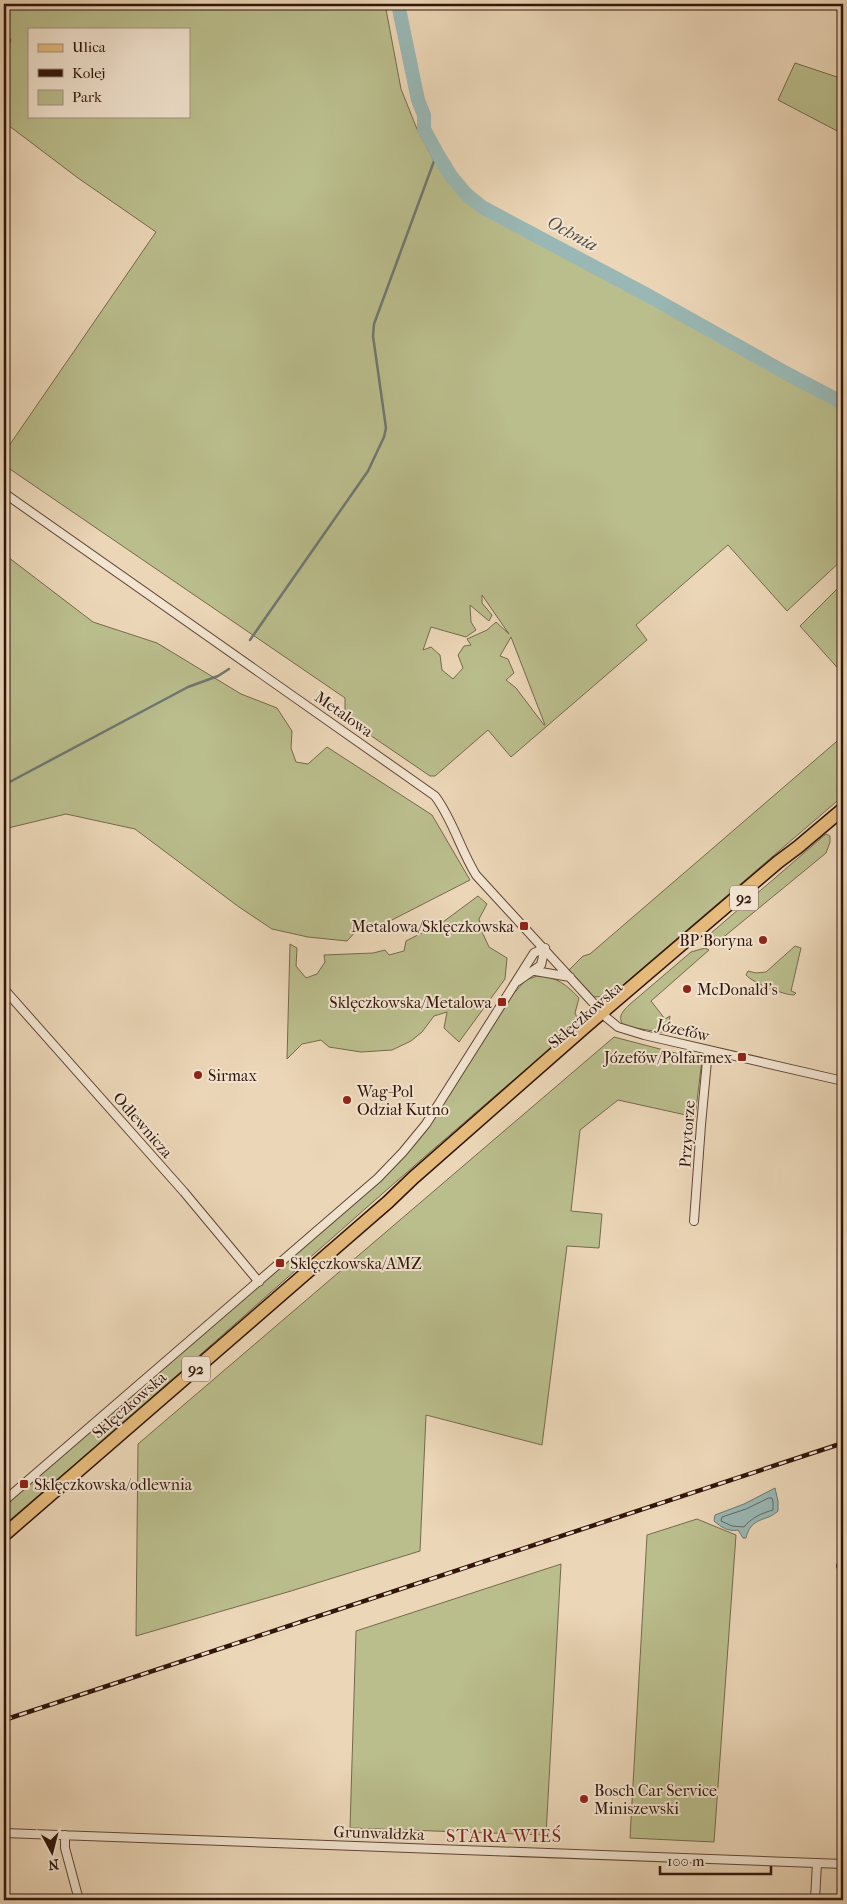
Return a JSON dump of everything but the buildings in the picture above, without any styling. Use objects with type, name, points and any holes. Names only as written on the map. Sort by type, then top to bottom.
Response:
[{"type":"main road","name":"Sklęczkowska","points":[[4,1535],[388,1202],[417,1181],[778,862],[843,809]]},
{"type":"street","name":"Metalowa","points":[[4,493],[435,796],[448,816],[467,861],[476,875],[545,948],[604,1015]]},
{"type":"street","points":[[517,981],[535,971],[541,965],[545,948]]},
{"type":"street","points":[[4,1501],[378,1178],[426,1124],[534,953],[545,948]]},
{"type":"street","points":[[535,971],[570,977]]},
{"type":"street","name":"Odlewnicza","points":[[4,989],[184,1192],[259,1282]]},
{"type":"street","name":"Józefów","points":[[604,1015],[618,1027],[843,1082]]},
{"type":"street","name":"Przytorze","points":[[694,1221],[708,1050]]},
{"type":"street","name":"Grunwaldzka","points":[[4,1833],[843,1864]]},
{"type":"street","points":[[65,1835],[65,1848],[79,1900]]},
{"type":"street","points":[[815,1900],[817,1863]]},
{"type":"green space","points":[[4,4],[385,4],[401,89],[417,129],[434,161],[438,161],[469,199],[483,212],[591,267],[670,314],[713,338],[750,355],[781,375],[843,408],[843,559],[787,611],[728,545],[636,625],[647,640],[511,757],[488,730],[435,776],[430,776],[345,718],[345,698],[4,465],[4,453],[156,232],[78,178],[4,122],[4,59],[11,40],[4,29]],"holes":[[[482,595],[509,634],[496,622],[487,630],[467,639],[471,645],[464,646],[458,655],[463,668],[453,679],[442,670],[440,655],[431,647],[423,650],[431,627],[466,637],[476,630],[471,622],[470,605],[489,621],[492,615],[482,603]],[[511,637],[545,725],[516,688],[506,680],[514,673],[508,659],[500,656]]]},
{"type":"green space","points":[[795,63],[843,79],[843,134],[778,100]]},
{"type":"green space","points":[[4,554],[93,622],[157,643],[241,694],[277,708],[292,731],[291,748],[296,762],[308,764],[327,747],[432,815],[470,880],[388,922],[358,929],[347,941],[308,937],[272,929],[239,907],[135,829],[66,814],[4,829]]},
{"type":"green space","points":[[843,583],[843,674],[800,626]]},
{"type":"green space","points":[[843,736],[843,796],[610,996],[594,997],[569,970],[583,956],[590,954]]},
{"type":"green space","points":[[826,834],[830,836],[830,842],[826,853],[720,940],[713,941],[710,934]]},
{"type":"green space","points":[[478,896],[487,904],[479,919],[489,947],[507,958],[505,979],[459,1042],[444,1028],[447,1012],[434,1016],[422,1032],[411,1041],[392,1050],[361,1052],[329,1047],[321,1040],[302,1044],[287,1059],[290,944],[297,948],[296,966],[306,978],[317,974],[325,962],[324,955],[373,953],[385,950],[389,955],[404,951],[406,941],[443,922]]},
{"type":"green space","points":[[795,946],[801,948],[791,991],[796,993],[794,995],[769,988],[755,982],[746,975],[748,971],[756,973],[766,972]]},
{"type":"green space","points":[[705,948],[709,950],[651,1001],[665,1019],[670,1016],[668,1029],[665,1032],[624,1026],[621,1015],[629,1005],[691,952]]},
{"type":"green space","points":[[537,976],[544,976],[561,982],[579,998],[575,1013],[580,1024],[435,1148],[4,1525],[4,1506],[328,1224],[434,1118],[514,993],[526,980]]},
{"type":"green space","points":[[614,1037],[702,1060],[695,1117],[618,1100],[580,1130],[571,1211],[602,1214],[599,1248],[567,1246],[542,1445],[426,1415],[420,1551],[136,1636],[138,1444]]},
{"type":"green space","points":[[697,1519],[736,1535],[714,1842],[630,1838],[647,1535]]},
{"type":"green space","points":[[561,1564],[546,1835],[350,1828],[356,1631]]},
{"type":"water","points":[[775,1488],[778,1511],[755,1523],[748,1531],[746,1538],[743,1538],[738,1530],[725,1528],[714,1521],[715,1515],[744,1504]]},
{"type":"waterway","name":"Ochnia","points":[[398,4],[418,100],[424,115],[424,129],[451,176],[466,194],[482,207],[651,297],[843,403]]},
{"type":"waterway","points":[[250,640],[368,471],[384,437],[386,428],[373,336],[374,324],[437,153]]},
{"type":"waterway","points":[[4,785],[188,687],[218,676],[229,669]]},
{"type":"railway","points":[[4,1720],[843,1443]]},
{"type":"place","name":"Metalowa/Sklęczkowska","points":[[524,926]]},
{"type":"place","name":"BP Boryna","points":[[763,940]]},
{"type":"place","name":"McDonald's","points":[[687,989]]},
{"type":"place","name":"Sklęczkowska/Metalowa","points":[[502,1002]]},
{"type":"place","name":"Józefów/Polfarmex","points":[[742,1057]]},
{"type":"place","name":"Sirmax","points":[[198,1075]]},
{"type":"place","name":"Wag-Pol Odział Kutno","points":[[347,1100]]},
{"type":"place","name":"Sklęczkowska/AMZ","points":[[280,1263]]},
{"type":"place","name":"Sklęczkowska/odlewnia","points":[[24,1484]]},
{"type":"place","name":"Bosch Car Service Miniszewski","points":[[584,1799]]},
{"type":"district","name":"STARA WIEŚ","points":[[504,1836]]}]
